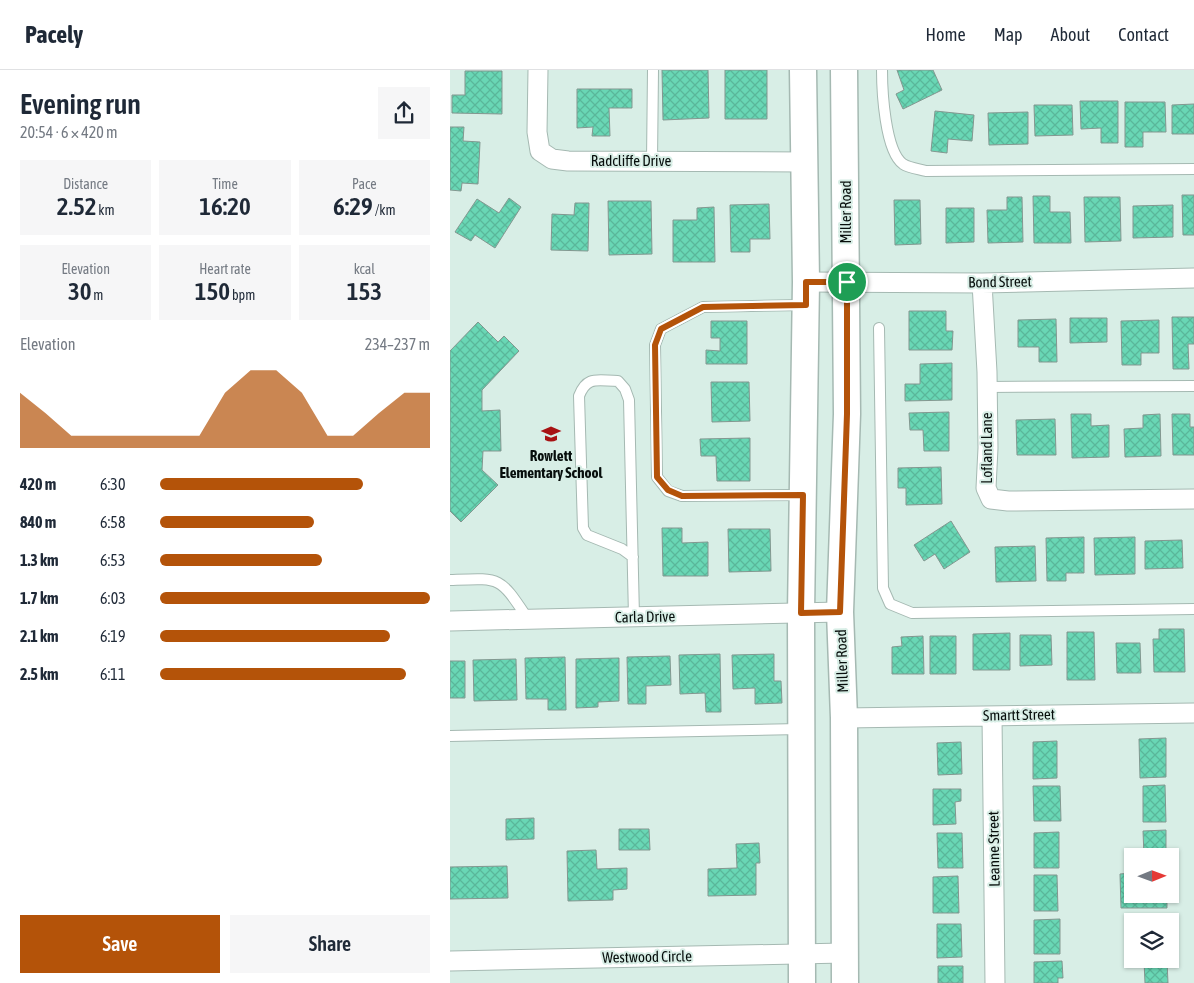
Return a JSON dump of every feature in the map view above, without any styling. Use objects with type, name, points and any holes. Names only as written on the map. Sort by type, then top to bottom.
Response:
[{"type":"main road","points":[[802,983],[801,613],[806,293],[803,70]]},
{"type":"main road","name":"Miller Road","points":[[844,70],[847,414],[840,612],[844,718],[845,983]]},
{"type":"street","name":"Radcliffe Drive","points":[[538,70],[538,132],[540,151],[552,159],[568,161],[805,162]]},
{"type":"street","name":"Bond Street","points":[[806,293],[847,282],[982,283],[1194,278]]},
{"type":"street","name":"Lofland Lane","points":[[982,283],[987,387],[988,448],[986,488],[991,499],[1008,501],[1194,499]]},
{"type":"street","name":"Carla Drive","points":[[450,621],[840,612]]},
{"type":"street","name":"Smartt Street","points":[[844,718],[1194,714]]},
{"type":"street","name":"Leanne Street","points":[[992,716],[995,983]]},
{"type":"street","name":"Westwood Circle","points":[[450,961],[844,953]]},
{"type":"lane","points":[[652,161],[653,70]]},
{"type":"lane","points":[[882,70],[882,92],[891,145],[903,164],[926,171],[1194,169]]},
{"type":"lane","points":[[803,495],[682,496],[668,490],[657,477],[655,345],[661,329],[703,307],[806,293]]},
{"type":"lane","points":[[879,328],[884,588],[890,604],[912,613],[1194,609]]},
{"type":"lane","points":[[633,557],[622,549],[587,535],[583,528],[579,396],[589,381],[618,381],[625,389],[628,400],[633,557],[634,617]]},
{"type":"lane","points":[[987,387],[1194,386]]},
{"type":"lane","points":[[450,580],[489,579],[500,583],[509,590],[528,619]]},
{"type":"lane","points":[[450,736],[801,729]]},
{"type":"building","points":[[662,70],[708,70],[709,118],[663,120]]},
{"type":"building","points":[[725,70],[767,70],[767,119],[725,119]]},
{"type":"building","points":[[897,70],[933,70],[942,90],[903,109],[896,94],[904,90]]},
{"type":"building","points":[[465,71],[502,71],[502,114],[452,113],[452,95],[465,95]]},
{"type":"building","points":[[577,89],[632,89],[632,108],[609,108],[610,136],[592,136],[593,127],[577,128]]},
{"type":"building","points":[[1080,101],[1118,101],[1118,143],[1101,143],[1101,128],[1081,129]]},
{"type":"building","points":[[1125,102],[1165,102],[1166,132],[1143,132],[1143,147],[1125,147]]},
{"type":"building","points":[[1194,104],[1194,134],[1172,134],[1172,105]]},
{"type":"building","points":[[1034,105],[1072,105],[1073,135],[1035,136]]},
{"type":"building","points":[[935,111],[974,115],[972,141],[948,139],[947,153],[931,151]]},
{"type":"building","points":[[1028,112],[1028,144],[989,145],[988,113]]},
{"type":"building","points":[[450,127],[464,127],[463,141],[480,142],[478,184],[462,183],[461,191],[450,190]]},
{"type":"building","points":[[1182,195],[1194,195],[1194,235],[1183,235]]},
{"type":"building","points":[[1033,196],[1050,196],[1050,212],[1070,212],[1071,243],[1034,243]]},
{"type":"building","points":[[1007,197],[1022,197],[1023,242],[988,243],[987,210],[1007,210]]},
{"type":"building","points":[[1084,197],[1120,197],[1121,241],[1085,242]]},
{"type":"building","points":[[509,198],[521,207],[495,248],[475,235],[471,241],[455,232],[477,199],[499,213]]},
{"type":"building","points":[[894,200],[920,200],[921,244],[895,245]]},
{"type":"building","points":[[608,201],[651,201],[652,254],[609,255]]},
{"type":"building","points":[[575,203],[589,203],[588,251],[551,250],[552,214],[574,215]]},
{"type":"building","points":[[769,204],[770,239],[750,239],[750,252],[731,252],[730,205]]},
{"type":"building","points":[[1173,205],[1173,237],[1133,238],[1133,206]]},
{"type":"building","points":[[714,207],[715,262],[673,262],[673,220],[697,220],[697,208]]},
{"type":"building","points":[[946,208],[974,208],[974,242],[946,243]]},
{"type":"building","points":[[909,311],[946,311],[946,331],[953,331],[952,350],[909,350]]},
{"type":"building","points":[[1172,317],[1194,317],[1194,344],[1188,344],[1189,369],[1173,369]]},
{"type":"building","points":[[1070,318],[1107,318],[1107,342],[1070,343]]},
{"type":"building","points":[[1056,319],[1057,362],[1039,362],[1039,347],[1018,347],[1018,320]]},
{"type":"building","points":[[1159,320],[1159,353],[1141,353],[1141,365],[1122,365],[1121,321]]},
{"type":"building","points":[[711,321],[747,321],[747,364],[706,364],[706,350],[720,351],[720,338],[711,338]]},
{"type":"building","points":[[478,322],[498,342],[504,336],[519,351],[482,390],[482,411],[500,410],[501,451],[483,451],[482,470],[498,485],[461,522],[450,511],[450,351]]},
{"type":"building","points":[[952,363],[952,400],[905,401],[905,384],[920,384],[920,364]]},
{"type":"building","points":[[711,382],[749,382],[750,421],[712,422]]},
{"type":"building","points":[[949,412],[949,451],[924,451],[923,430],[910,430],[909,413]]},
{"type":"building","points":[[1071,414],[1091,414],[1091,426],[1109,425],[1109,457],[1072,458]]},
{"type":"building","points":[[1160,414],[1161,456],[1125,457],[1124,429],[1143,428],[1143,415]]},
{"type":"building","points":[[1172,414],[1190,414],[1190,427],[1194,427],[1194,455],[1173,455]]},
{"type":"building","points":[[1055,419],[1056,455],[1017,455],[1016,420]]},
{"type":"building","points":[[750,438],[750,481],[717,481],[716,456],[701,456],[700,439]]},
{"type":"building","points":[[941,467],[942,504],[906,505],[906,488],[898,488],[898,468]]},
{"type":"building","points":[[951,521],[970,552],[944,569],[935,554],[924,561],[914,545]]},
{"type":"building","points":[[662,528],[682,528],[682,543],[708,542],[708,576],[663,576]]},
{"type":"building","points":[[728,529],[770,529],[771,571],[729,572]]},
{"type":"building","points":[[1084,537],[1084,573],[1066,573],[1066,581],[1047,581],[1046,538]]},
{"type":"building","points":[[1135,537],[1135,574],[1095,575],[1094,538]]},
{"type":"building","points":[[1182,540],[1183,568],[1145,569],[1145,541]]},
{"type":"building","points":[[1035,546],[1036,581],[996,582],[995,547]]},
{"type":"building","points":[[1159,629],[1184,629],[1185,672],[1154,672],[1153,639],[1159,639]]},
{"type":"building","points":[[1067,632],[1094,632],[1095,680],[1067,680]]},
{"type":"building","points":[[1010,633],[1010,670],[973,670],[973,634]]},
{"type":"building","points":[[1020,635],[1051,635],[1052,665],[1020,666]]},
{"type":"building","points":[[923,636],[924,674],[892,674],[892,647],[902,646],[901,637]]},
{"type":"building","points":[[930,636],[956,636],[956,674],[930,674]]},
{"type":"building","points":[[1116,643],[1140,643],[1141,673],[1117,673]]},
{"type":"building","points":[[720,654],[721,712],[706,712],[705,693],[680,694],[679,655]]},
{"type":"building","points":[[774,654],[774,681],[781,681],[782,703],[755,704],[755,688],[733,689],[732,655]]},
{"type":"building","points":[[670,656],[671,685],[646,686],[646,704],[628,704],[627,657]]},
{"type":"building","points":[[565,657],[566,710],[548,710],[548,699],[526,699],[525,658]]},
{"type":"building","points":[[619,658],[619,701],[598,702],[598,707],[576,708],[576,659]]},
{"type":"building","points":[[516,659],[517,700],[474,701],[473,660]]},
{"type":"building","points":[[450,661],[465,661],[465,698],[450,698]]},
{"type":"building","points":[[1166,738],[1166,777],[1140,778],[1139,739]]},
{"type":"building","points":[[1057,741],[1057,778],[1033,779],[1033,742]]},
{"type":"building","points":[[961,742],[962,774],[938,775],[937,743]]},
{"type":"building","points":[[1165,785],[1166,822],[1143,822],[1143,786]]},
{"type":"building","points":[[1033,786],[1060,786],[1061,821],[1034,821]]},
{"type":"building","points":[[933,789],[961,789],[961,801],[955,802],[956,824],[933,825]]},
{"type":"building","points":[[534,818],[534,839],[506,840],[506,819]]},
{"type":"building","points":[[619,829],[649,829],[650,850],[619,850]]},
{"type":"building","points":[[1166,830],[1166,848],[1144,848],[1143,831]]},
{"type":"building","points":[[1059,832],[1059,868],[1034,868],[1034,833]]},
{"type":"building","points":[[937,833],[962,833],[963,868],[938,868]]},
{"type":"building","points":[[759,843],[760,863],[756,863],[756,895],[708,896],[708,869],[737,868],[736,844]]},
{"type":"building","points":[[596,850],[597,869],[627,868],[627,889],[613,890],[613,900],[568,901],[567,851]]},
{"type":"building","points":[[507,866],[508,898],[450,899],[450,867]]},
{"type":"building","points":[[1120,874],[1124,874],[1124,903],[1167,903],[1167,908],[1121,908]]},
{"type":"building","points":[[1034,875],[1057,875],[1058,911],[1034,911]]},
{"type":"building","points":[[958,876],[959,913],[933,913],[933,877]]},
{"type":"building","points":[[1060,919],[1060,954],[1034,954],[1034,920]]},
{"type":"building","points":[[937,924],[961,924],[962,957],[937,958]]},
{"type":"building","points":[[1062,961],[1063,978],[1058,978],[1058,983],[1034,983],[1034,962]]},
{"type":"building","points":[[938,966],[963,966],[963,983],[938,983]]},
{"type":"building","points":[[1144,968],[1167,968],[1168,983],[1145,983]]},
{"type":"place","name":"Rowlett Elementary School","points":[[551,434]]},
{"type":"route","points":[[806,282],[847,282],[847,414],[840,612],[801,613],[803,495],[682,496],[668,490],[657,477],[655,345],[661,329],[703,307],[806,305],[806,282]]}]
